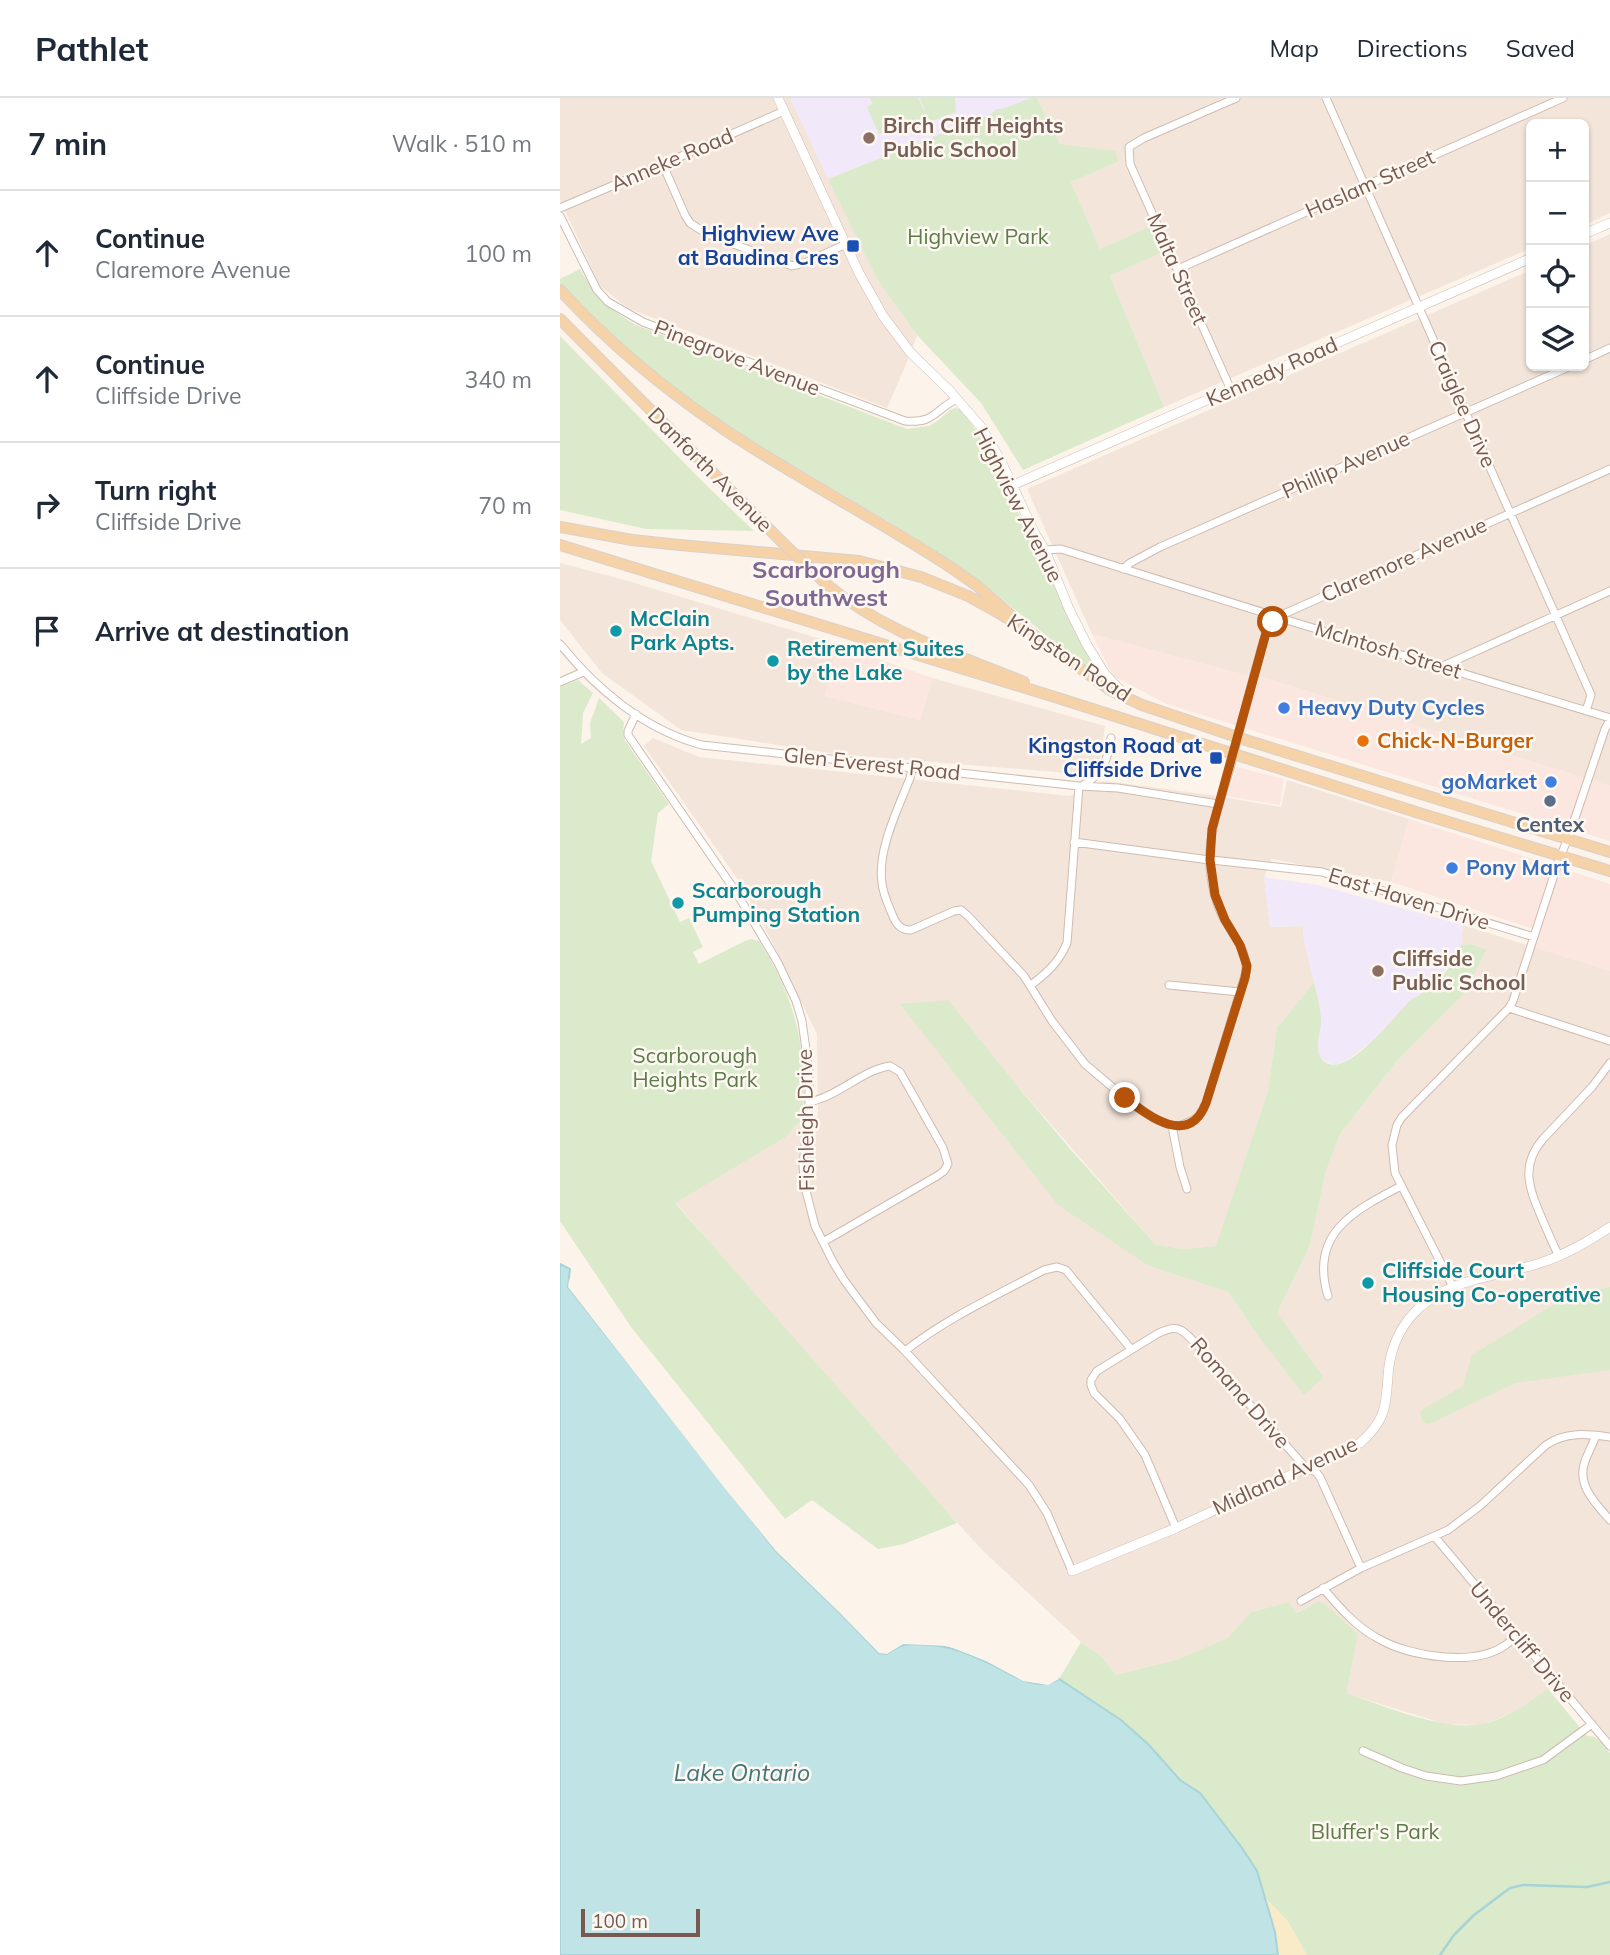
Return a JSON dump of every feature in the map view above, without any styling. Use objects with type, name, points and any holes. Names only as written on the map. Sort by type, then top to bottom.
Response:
[{"type":"main road","name":"Danforth Avenue","points":[[560,290],[608,339],[695,409],[950,567],[976,585],[1027,630]]},
{"type":"main road","name":"Danforth Avenue","points":[[560,319],[781,541],[825,583],[853,605],[919,641],[1023,681],[1058,698]]},
{"type":"main road","name":"Kingston Road","points":[[560,527],[632,540],[859,561],[911,574],[968,596],[1027,630],[1110,690],[1142,705],[1610,852]]},
{"type":"main road","name":"Kingston Road","points":[[560,545],[1610,871]]},
{"type":"street","name":"Highview Avenue","points":[[778,98],[869,292],[909,352],[957,399],[981,428],[1045,550],[1077,626],[1097,662],[1129,699]]},
{"type":"street","name":"Malta Street","points":[[1231,390],[1128,156],[1129,147],[1144,138],[1236,98]]},
{"type":"street","name":"Craiglee Drive","points":[[1326,98],[1591,695],[1586,711]]},
{"type":"street","name":"Haslam Street","points":[[1178,269],[1563,98]]},
{"type":"street","name":"Anneke Road","points":[[560,208],[784,111]]},
{"type":"street","points":[[663,165],[685,215],[691,223],[707,234],[792,266],[846,244]]},
{"type":"street","name":"Pinegrove Avenue","points":[[560,216],[597,290],[608,302],[643,322],[905,421],[922,422],[957,399]]},
{"type":"street","points":[[1589,232],[1610,223]]},
{"type":"street","name":"Kennedy Road","points":[[1013,485],[1526,260]]},
{"type":"street","points":[[1589,358],[1610,348]]},
{"type":"street","name":"Phillip Avenue","points":[[1123,569],[1160,547],[1559,371]]},
{"type":"street","name":"Claremore Avenue","points":[[1277,617],[1610,469]]},
{"type":"street","name":"McIntosh Street","points":[[1045,550],[1061,549],[1610,719]]},
{"type":"street","points":[[1442,666],[1610,591]]},
{"type":"street","points":[[912,768],[887,839],[881,870],[885,897],[898,926],[911,930],[961,910],[1031,985],[1052,1021],[1085,1064],[1140,1109],[1172,1126],[1195,1120],[1203,1109],[1246,972],[1245,957],[1215,895],[1210,860],[1212,829],[1266,633],[1277,617]]},
{"type":"street","name":"Glen Everest Road","points":[[560,644],[583,672],[636,714],[686,741],[718,748],[1079,786],[1102,786],[1218,804]]},
{"type":"street","points":[[560,682],[583,672]]},
{"type":"street","name":"Fishleigh Drive","points":[[636,714],[628,731],[632,741],[729,881],[789,983],[802,1021],[809,1071],[803,1167],[805,1187],[822,1242],[854,1295],[876,1323],[1029,1485],[1047,1513],[1072,1572]]},
{"type":"street","points":[[1453,1287],[1395,1173],[1392,1145],[1397,1125],[1414,1104],[1509,1007],[1517,992],[1610,719]]},
{"type":"street","points":[[1031,985],[1051,970],[1067,943],[1079,786],[1094,778],[1104,767],[1111,738]]},
{"type":"street","name":"East Haven Drive","points":[[1074,842],[1322,872],[1534,937]]},
{"type":"street","points":[[1169,985],[1240,992]]},
{"type":"street","points":[[1509,1007],[1610,1041]]},
{"type":"street","points":[[1559,1256],[1529,1185],[1530,1160],[1535,1147],[1592,1087],[1610,1063]]},
{"type":"street","points":[[809,1102],[822,1099],[876,1070],[890,1066],[900,1073],[943,1148],[948,1164],[937,1176],[822,1242]]},
{"type":"street","points":[[1172,1126],[1187,1189]]},
{"type":"street","points":[[1328,1296],[1322,1275],[1327,1248],[1332,1238],[1345,1220],[1359,1208],[1401,1186]]},
{"type":"street","name":"Midland Avenue","points":[[1072,1572],[1176,1528],[1360,1443],[1377,1426],[1386,1405],[1389,1364],[1395,1342],[1411,1316],[1424,1304],[1453,1287],[1559,1256],[1610,1227]]},
{"type":"street","points":[[905,1351],[961,1314],[1044,1270],[1057,1267],[1066,1270],[1131,1349],[1097,1371],[1091,1385],[1094,1393],[1120,1419],[1145,1455],[1176,1528]]},
{"type":"street","name":"Romana Drive","points":[[1131,1349],[1166,1329],[1177,1327],[1184,1330],[1306,1468],[1320,1477],[1361,1569]]},
{"type":"street","points":[[1301,1601],[1361,1569],[1435,1537],[1462,1521],[1556,1438],[1568,1434],[1610,1437]]},
{"type":"street","points":[[1596,1435],[1582,1472],[1589,1495],[1610,1520]]},
{"type":"street","name":"Undercliff Drive","points":[[1435,1537],[1610,1746]]},
{"type":"street","points":[[1323,1588],[1344,1612],[1377,1639],[1414,1653],[1452,1658],[1472,1656],[1503,1647],[1516,1636]]},
{"type":"street","points":[[1363,1751],[1426,1776],[1461,1781],[1496,1776],[1543,1760],[1591,1724]]},
{"type":"shaded area","points":[[560,98],[790,98],[879,282],[917,335],[887,408],[628,308],[600,286],[560,200]]},
{"type":"shaded area","name":"Birch Cliff Heights Public School","points":[[790,98],[1031,98],[828,179]]},
{"type":"shaded area","points":[[1037,98],[1610,98],[1610,213],[1589,223],[1589,119],[1526,119],[1526,250],[1164,407],[1110,276],[1163,252],[1151,226],[1100,249],[1071,182],[1118,162],[1060,144]]},
{"type":"shaded area","points":[[1610,234],[1610,786],[1265,678],[1092,634],[1027,489],[1526,272],[1526,371],[1589,371],[1589,244]]},
{"type":"shaded area","points":[[560,563],[837,644],[825,696],[920,720],[932,678],[1105,726],[1100,759],[1092,775],[836,754],[681,730],[602,673],[560,620]]},
{"type":"shaded area","points":[[1092,634],[1265,678],[1610,786],[1610,841],[1167,704],[1113,676]]},
{"type":"shaded area","points":[[837,644],[932,678],[920,720],[824,696]]},
{"type":"shaded area","points":[[653,738],[699,757],[1070,796],[1105,781],[1281,807],[1287,780],[1409,819],[1391,882],[1272,859],[1264,877],[1270,927],[1303,926],[1314,982],[1277,1028],[1268,1091],[1217,1246],[1183,1249],[1156,1245],[1014,1082],[1149,1266],[1228,1292],[1256,1333],[1324,1377],[1277,1313],[1310,1245],[1326,1171],[1340,1134],[1396,1062],[1464,994],[1485,951],[1471,944],[1461,945],[1463,925],[1610,971],[1610,1739],[1561,1681],[1513,1713],[1481,1725],[1445,1724],[1345,1693],[1358,1634],[1320,1601],[1295,1613],[1289,1602],[1251,1612],[1229,1638],[1176,1660],[1116,1675],[1101,1656],[1081,1642],[983,1551],[828,1381],[675,1202],[786,1137],[797,1124],[818,1116],[817,1034],[741,884],[644,746]]},
{"type":"shaded area","points":[[1237,767],[1284,779],[1280,805],[1227,796]]},
{"type":"shaded area","points":[[1409,819],[1610,884],[1610,971],[1532,947],[1537,930],[1391,882]]},
{"type":"shaded area","name":"Cliffside Public School","points":[[1264,877],[1318,885],[1463,925],[1461,945],[1452,964],[1422,994],[1412,1000],[1380,1035],[1346,1061],[1333,1065],[1319,1055],[1317,1043],[1321,1021],[1303,926],[1270,927]]},
{"type":"green space","points":[[870,98],[918,98],[927,116],[920,98],[955,98],[956,112],[932,121],[928,119],[914,134],[908,122],[879,134],[867,107],[873,104]]},
{"type":"green space","name":"Highview Park","points":[[1037,98],[1060,144],[1115,151],[1118,162],[1071,182],[1100,249],[1151,226],[1163,252],[1110,276],[1164,407],[1023,470],[981,403],[917,335],[879,282],[828,179],[991,114],[997,109]]},
{"type":"green space","points":[[580,269],[604,302],[636,325],[907,429],[929,426],[950,410],[961,410],[998,466],[1028,535],[1040,548],[1051,579],[1084,649],[1096,667],[1089,668],[1071,655],[951,561],[745,437],[674,387],[615,337],[560,283],[560,279]]},
{"type":"green space","points":[[560,336],[754,531],[646,529],[560,510]]},
{"type":"green space","name":"Scarborough Heights Park","points":[[578,680],[593,693],[583,713],[581,744],[591,738],[590,723],[599,698],[624,722],[624,739],[669,804],[658,813],[651,861],[680,922],[689,918],[703,947],[693,952],[699,964],[745,941],[759,941],[782,983],[797,1027],[803,1073],[802,1122],[786,1137],[675,1203],[957,1523],[904,1544],[878,1549],[812,1500],[785,1519],[631,1327],[560,1221],[560,687]]},
{"type":"green space","points":[[1471,944],[1486,950],[1464,994],[1396,1062],[1340,1134],[1326,1171],[1310,1245],[1277,1313],[1324,1377],[1304,1395],[1228,1292],[1149,1266],[1058,1205],[900,1004],[948,1000],[1071,1150],[1156,1245],[1183,1249],[1216,1246],[1268,1091],[1277,1028],[1314,982],[1321,1019],[1318,1051],[1329,1064],[1340,1064],[1368,1045],[1411,1000],[1438,980],[1452,964],[1461,945]]},
{"type":"green space","points":[[1610,1287],[1610,1370],[1515,1383],[1429,1424],[1423,1422],[1420,1413],[1423,1409],[1463,1386],[1472,1355],[1563,1299]]},
{"type":"green space","name":"Bluffer's Park","points":[[1320,1601],[1358,1634],[1346,1693],[1413,1716],[1467,1725],[1482,1724],[1500,1718],[1548,1689],[1587,1736],[1597,1739],[1610,1753],[1610,1955],[1278,1955],[1275,1932],[1257,1871],[1200,1793],[1180,1780],[1121,1720],[1059,1679],[1081,1642],[1101,1656],[1116,1675],[1176,1660],[1228,1638],[1251,1612],[1289,1602],[1296,1613]]},
{"type":"sand","points":[[1264,1896],[1288,1921],[1307,1955],[1278,1955],[1275,1932]]},
{"type":"water","name":"Lake Ontario","points":[[560,1264],[570,1269],[568,1287],[776,1551],[879,1653],[887,1654],[898,1647],[914,1644],[942,1647],[970,1655],[1030,1683],[1049,1683],[1059,1679],[1121,1720],[1149,1745],[1180,1780],[1200,1793],[1257,1871],[1275,1932],[1278,1955],[560,1955]]},
{"type":"pier","points":[[573,1274],[572,1286],[779,1549],[843,1610],[880,1650],[886,1651],[902,1640],[948,1643],[985,1657],[1018,1676],[1047,1682],[1056,1676],[1059,1679],[1048,1685],[1023,1681],[986,1661],[948,1646],[903,1644],[887,1654],[879,1653],[776,1551],[723,1486],[568,1287]]},
{"type":"waterway","points":[[1440,1955],[1454,1935],[1474,1915],[1510,1888],[1523,1885],[1587,1887],[1610,1882]]},
{"type":"place","name":"Birch Cliff Heights Public School","points":[[869,138]]},
{"type":"place","name":"Highview Ave at Baudina Cres","points":[[853,246]]},
{"type":"place","name":"McClain Park Apts.","points":[[616,631]]},
{"type":"place","name":"Retirement Suites by the Lake","points":[[773,661]]},
{"type":"place","name":"Heavy Duty Cycles","points":[[1284,708]]},
{"type":"place","name":"Chick-N-Burger","points":[[1363,741]]},
{"type":"place","name":"Kingston Road at Cliffside Drive","points":[[1216,758]]},
{"type":"place","name":"goMarket","points":[[1551,782]]},
{"type":"place","name":"Centex","points":[[1550,801]]},
{"type":"place","name":"Pony Mart","points":[[1452,868]]},
{"type":"place","name":"Scarborough Pumping Station","points":[[678,903]]},
{"type":"place","name":"Cliffside Public School","points":[[1378,971]]},
{"type":"place","name":"Cliffside Court Housing Co-operative","points":[[1368,1283]]},
{"type":"district","name":"Scarborough Southwest","points":[[826,584]]},
{"type":"route","points":[[1125,1098],[1157,1120],[1172,1126],[1195,1120],[1206,1103],[1236,1009],[1247,966],[1243,951],[1222,914],[1215,895],[1210,871],[1212,829],[1266,633],[1273,622]]}]
